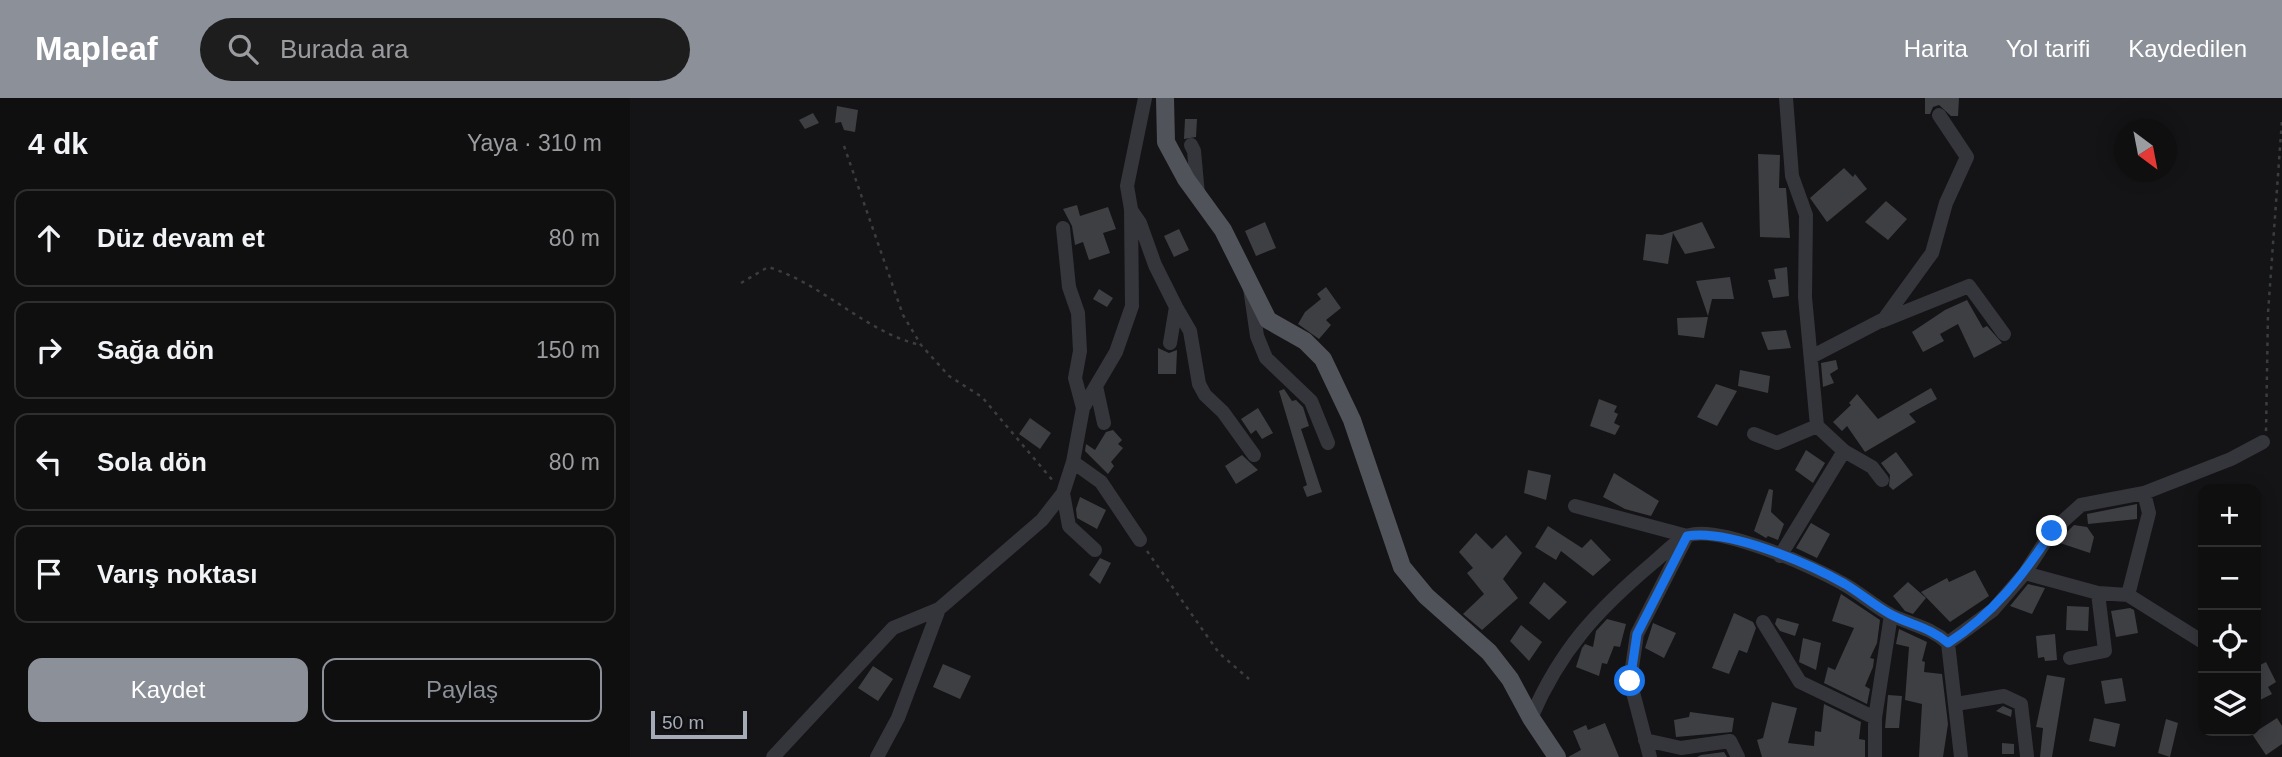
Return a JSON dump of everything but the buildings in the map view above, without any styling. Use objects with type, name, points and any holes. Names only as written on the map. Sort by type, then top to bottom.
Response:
[{"type":"main road","points":[[1165,98],[1166,142],[1223,230],[1268,320],[1305,341],[1323,359],[1352,420],[1402,567],[1426,596],[1489,652],[1510,679],[1531,718],[1557,757]]},
{"type":"street","points":[[773,757],[893,628],[939,609],[1042,520],[1063,493],[1073,462],[1083,408],[1116,352],[1132,306],[1131,209],[1127,186],[1145,98]]},
{"type":"street","points":[[1786,98],[1792,176],[1806,215],[1805,297],[1817,426],[1844,452],[1872,467],[1882,480]]},
{"type":"street","points":[[1811,357],[1884,319],[1932,253],[1946,203],[1967,157],[1940,115]]},
{"type":"street","points":[[1191,145],[1195,151],[1198,195]]},
{"type":"street","points":[[1131,209],[1140,223],[1155,265],[1190,331],[1199,384],[1205,396],[1223,412],[1254,455]]},
{"type":"street","points":[[1063,228],[1069,287],[1079,313],[1080,351],[1075,378],[1083,408]]},
{"type":"street","points":[[1250,280],[1251,310],[1266,358],[1311,401],[1328,443]]},
{"type":"street","points":[[1874,325],[1969,286],[2004,334]]},
{"type":"street","points":[[1170,343],[1176,307]]},
{"type":"street","points":[[1096,386],[1104,423]]},
{"type":"street","points":[[1754,434],[1777,443],[1817,426]]},
{"type":"street","points":[[1948,643],[1993,610],[2025,573],[2052,531],[2081,505],[2144,492],[2231,459],[2263,442]]},
{"type":"street","points":[[1780,556],[1844,452]]},
{"type":"street","points":[[1073,462],[1101,482],[1140,540]]},
{"type":"street","points":[[2128,595],[2149,513],[2144,492]]},
{"type":"street","points":[[1063,493],[1069,526],[1095,550]]},
{"type":"street","points":[[1575,506],[1687,536],[1706,533],[1735,539],[1804,563],[1845,584],[1891,615],[1933,630],[1948,643],[1961,757]]},
{"type":"street","points":[[1531,718],[1548,676],[1580,633],[1622,590],[1687,536]]},
{"type":"street","points":[[1650,757],[1630,681],[1637,634],[1687,536]]},
{"type":"street","points":[[2025,573],[2098,593],[2128,595],[2198,639]]},
{"type":"street","points":[[2070,658],[2105,651],[2098,593]]},
{"type":"street","points":[[877,757],[898,718],[939,609]]},
{"type":"street","points":[[1875,757],[1875,718],[1891,615]]},
{"type":"street","points":[[1763,622],[1800,682],[1875,718]]},
{"type":"street","points":[[1956,704],[2004,696],[2021,704],[2028,756]]},
{"type":"street","points":[[1645,740],[1681,748],[1730,741],[1738,757]]},
{"type":"path","points":[[2263,442],[2266,428],[2268,300],[2282,120]]},
{"type":"path","points":[[844,146],[898,304],[921,345],[949,376],[982,397],[1063,493]]},
{"type":"path","points":[[741,283],[768,267],[796,275],[869,322],[904,341],[921,345]]},
{"type":"path","points":[[1140,540],[1219,653],[1249,679]]},
{"type":"route","points":[[1630,681],[1637,634],[1687,536],[1706,533],[1735,539],[1804,563],[1845,584],[1891,615],[1933,630],[1948,643],[1993,610],[2025,573],[2052,531]]}]
